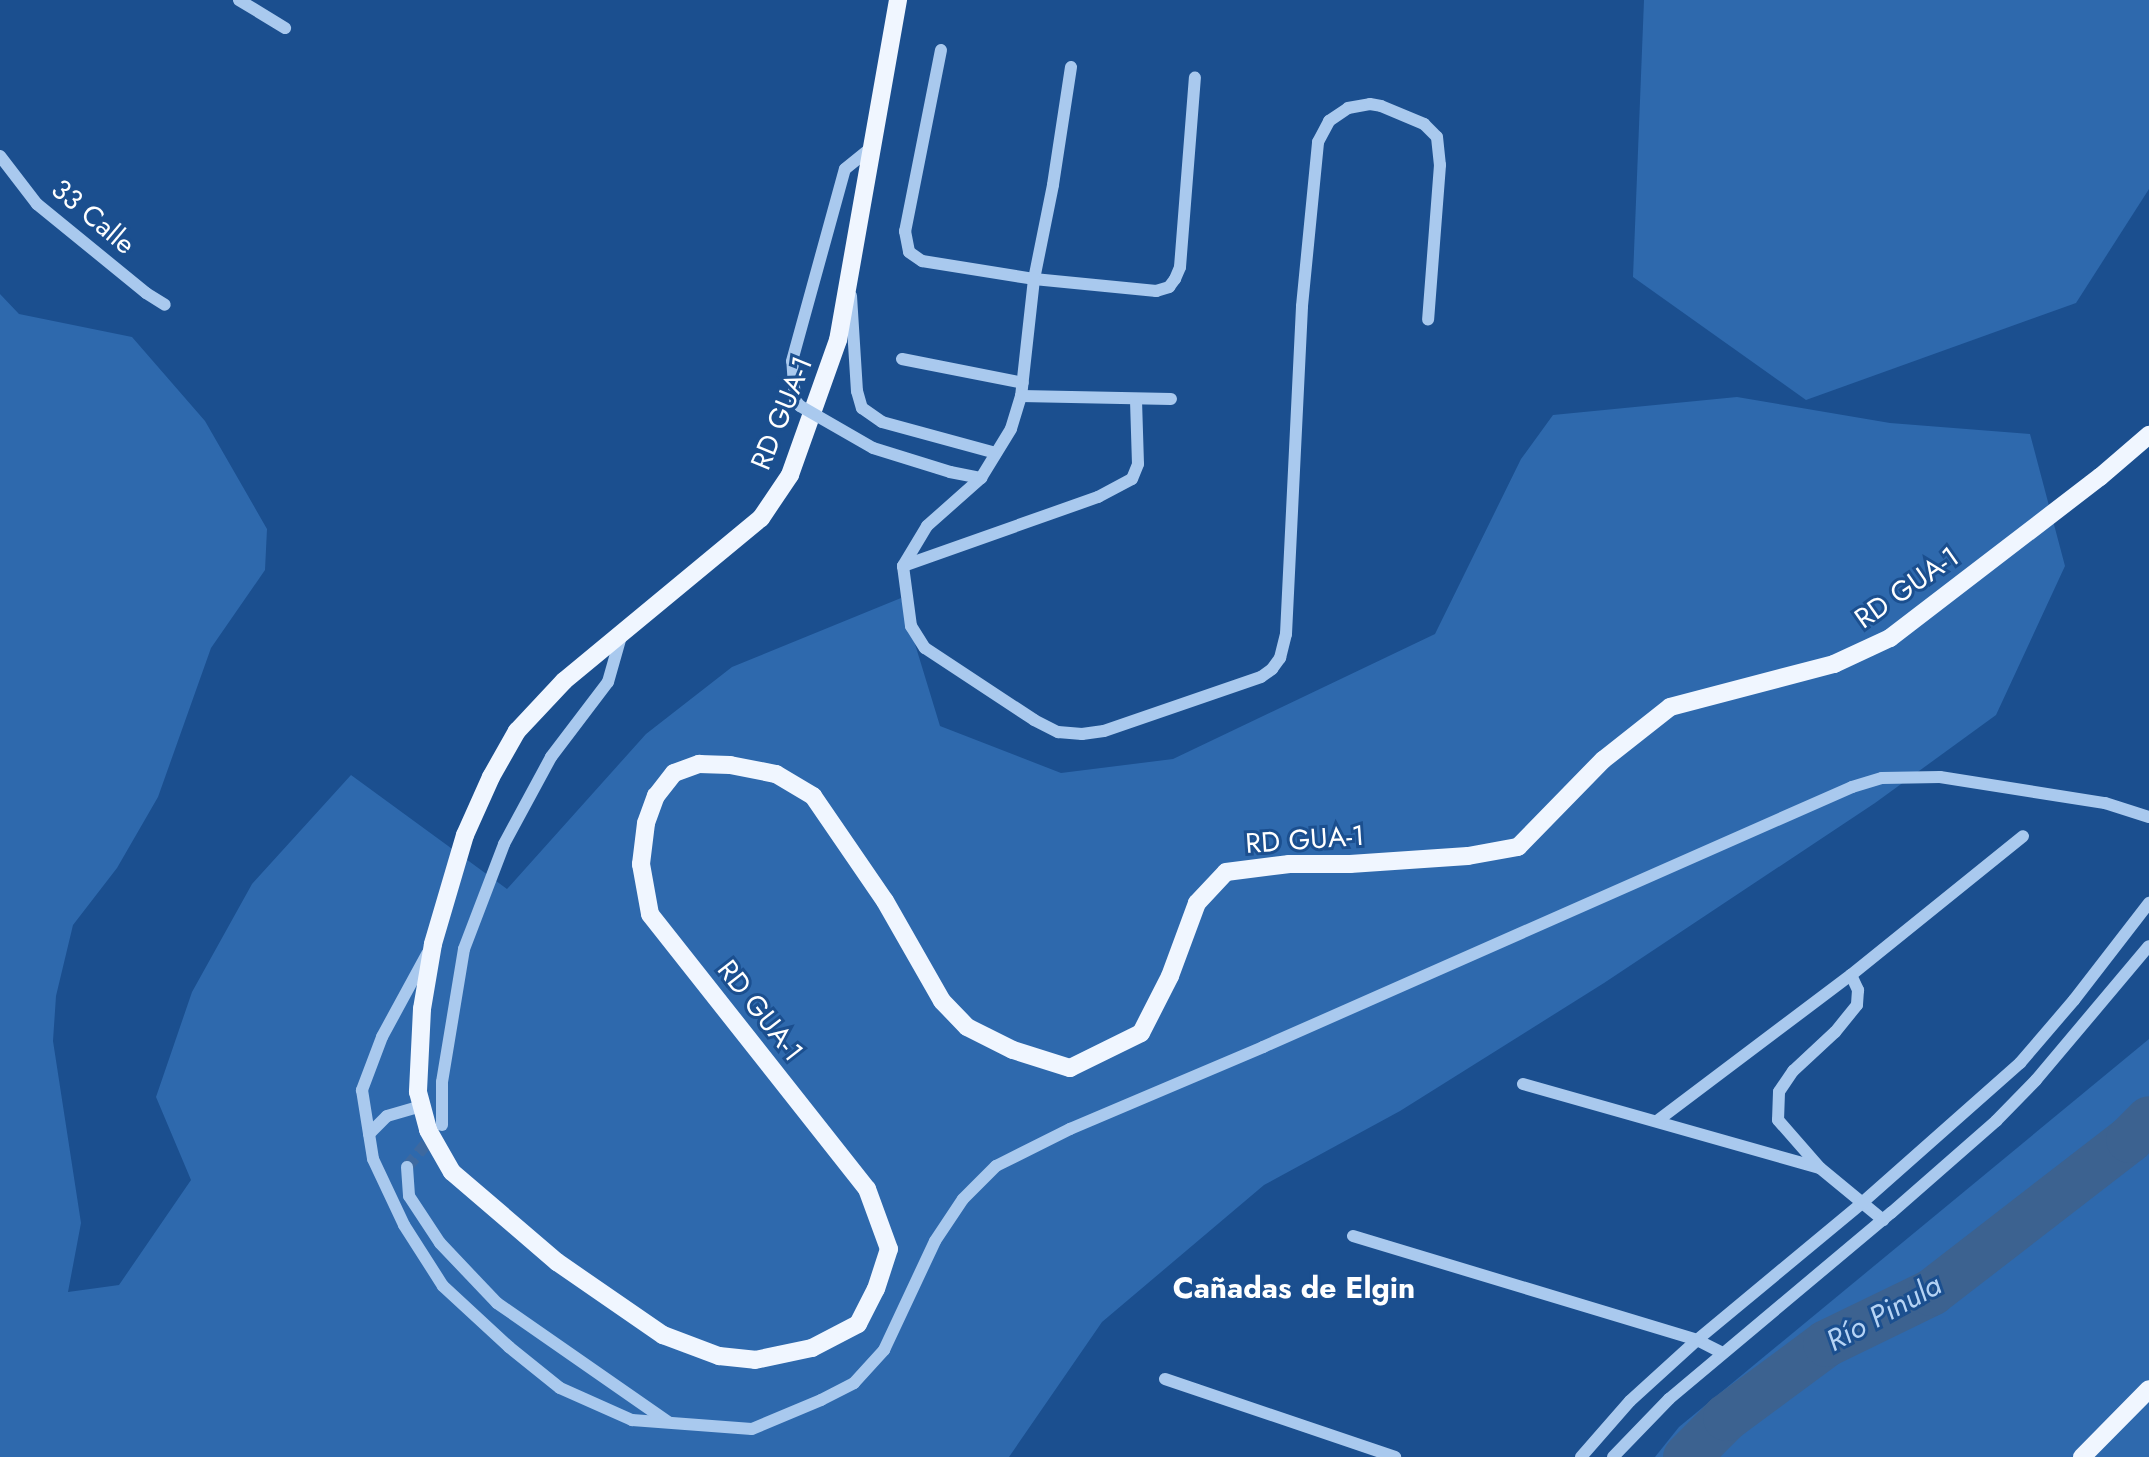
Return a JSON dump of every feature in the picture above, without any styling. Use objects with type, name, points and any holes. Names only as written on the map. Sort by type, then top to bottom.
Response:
[{"type":"main road","name":"RD GUA-1","points":[[898,0],[838,340],[790,475],[761,518],[564,681],[517,731],[491,776],[465,835],[433,943],[418,1051],[421,1106],[428,1130],[452,1172],[557,1262],[663,1335],[719,1356],[755,1360],[812,1348],[858,1324],[876,1289],[889,1249],[867,1189],[650,914],[641,864],[646,823],[656,796],[674,773],[699,764],[730,765],[776,774],[813,796],[885,901],[942,1001],[958,1018],[967,1027],[1013,1050],[1070,1068],[1141,1033],[1170,976],[1197,903],[1226,872],[1289,864],[1350,864],[1468,856],[1518,847],[1603,760],[1671,707],[1834,664],[1889,638],[2100,477],[2149,435]]},
{"type":"main road","points":[[2082,1457],[2149,1389]]},
{"type":"street","points":[[239,0],[285,29]]},
{"type":"street","points":[[940,50],[905,231],[909,252],[922,261],[1034,279],[1156,291],[1169,287],[1180,267],[1195,78]]},
{"type":"street","points":[[1071,66],[1053,185],[1034,279],[1022,389],[1011,429],[981,478],[927,526],[903,566],[911,626],[925,648],[1034,720],[1058,732],[1082,734],[1104,731],[1261,677],[1280,658],[1286,634],[1302,306],[1318,142],[1329,121],[1359,104],[1381,106],[1424,124],[1437,137],[1440,165],[1428,320]]},
{"type":"street","points":[[871,148],[845,169],[841,182],[792,361],[795,400],[800,406],[873,448],[950,472],[981,478]]},
{"type":"street","name":"33 Calle","points":[[0,156],[37,204],[146,293],[165,305]]},
{"type":"street","points":[[850,274],[857,391],[862,408],[882,422],[996,453]]},
{"type":"street","points":[[902,359],[1022,389],[1136,401],[1171,399]]},
{"type":"street","points":[[903,566],[1098,497],[1132,479],[1138,464],[1136,401]]},
{"type":"street","points":[[442,1125],[442,1082],[464,949],[504,844],[551,757],[608,682],[622,632]]},
{"type":"street","points":[[433,943],[382,1037],[362,1090],[373,1159],[404,1225],[443,1286],[509,1347],[560,1388],[632,1420],[752,1429],[821,1400],[853,1383],[884,1350],[935,1241],[963,1199],[996,1166],[1070,1129],[1263,1047],[1852,787],[1882,778],[1940,777],[2105,803],[2149,817]]},
{"type":"street","points":[[1657,1121],[1851,975],[2023,836]]},
{"type":"street","points":[[1581,1457],[1630,1401],[1697,1340],[1863,1202],[2020,1063],[2074,1000],[2149,903]]},
{"type":"street","points":[[1613,1457],[1669,1399],[1883,1220],[1996,1121],[2036,1080],[2149,946]]},
{"type":"street","points":[[1851,975],[1858,990],[1857,1005],[1835,1032],[1793,1071],[1779,1092],[1778,1120],[1820,1168],[1883,1220]]},
{"type":"street","points":[[1523,1084],[1820,1168]]},
{"type":"street","points":[[369,1134],[387,1116],[421,1106]]},
{"type":"street","points":[[407,1167],[409,1196],[440,1243],[497,1303],[671,1424]]},
{"type":"street","points":[[1353,1236],[1697,1340],[1722,1353]]},
{"type":"street","points":[[1165,1379],[1395,1457]]},
{"type":"shaded area","points":[[1644,0],[2149,0],[2149,189],[2076,303],[1806,400],[1633,277]]},
{"type":"shaded area","points":[[0,294],[19,314],[132,337],[205,421],[267,529],[265,570],[211,648],[158,797],[117,868],[73,925],[56,996],[53,1041],[81,1223],[68,1292],[119,1285],[191,1180],[156,1097],[192,992],[252,884],[351,775],[507,889],[646,734],[732,667],[901,598],[940,726],[1061,773],[1173,759],[1435,634],[1521,459],[1553,415],[1737,397],[1890,423],[2030,434],[2065,566],[1996,715],[1875,803],[1604,983],[1400,1111],[1264,1185],[1102,1322],[1009,1457],[0,1457]]},
{"type":"shaded area","points":[[2149,1039],[2149,1457],[1655,1457],[1679,1427]]},
{"type":"waterway","name":"Río Pinula","points":[[1686,1457],[1726,1417],[1826,1343],[1931,1292],[2129,1139],[2149,1119]]},
{"type":"tunnel","points":[[407,1167],[436,1132]]},
{"type":"district","name":"Cañadas de Elgin","points":[[1294,1288]]}]
